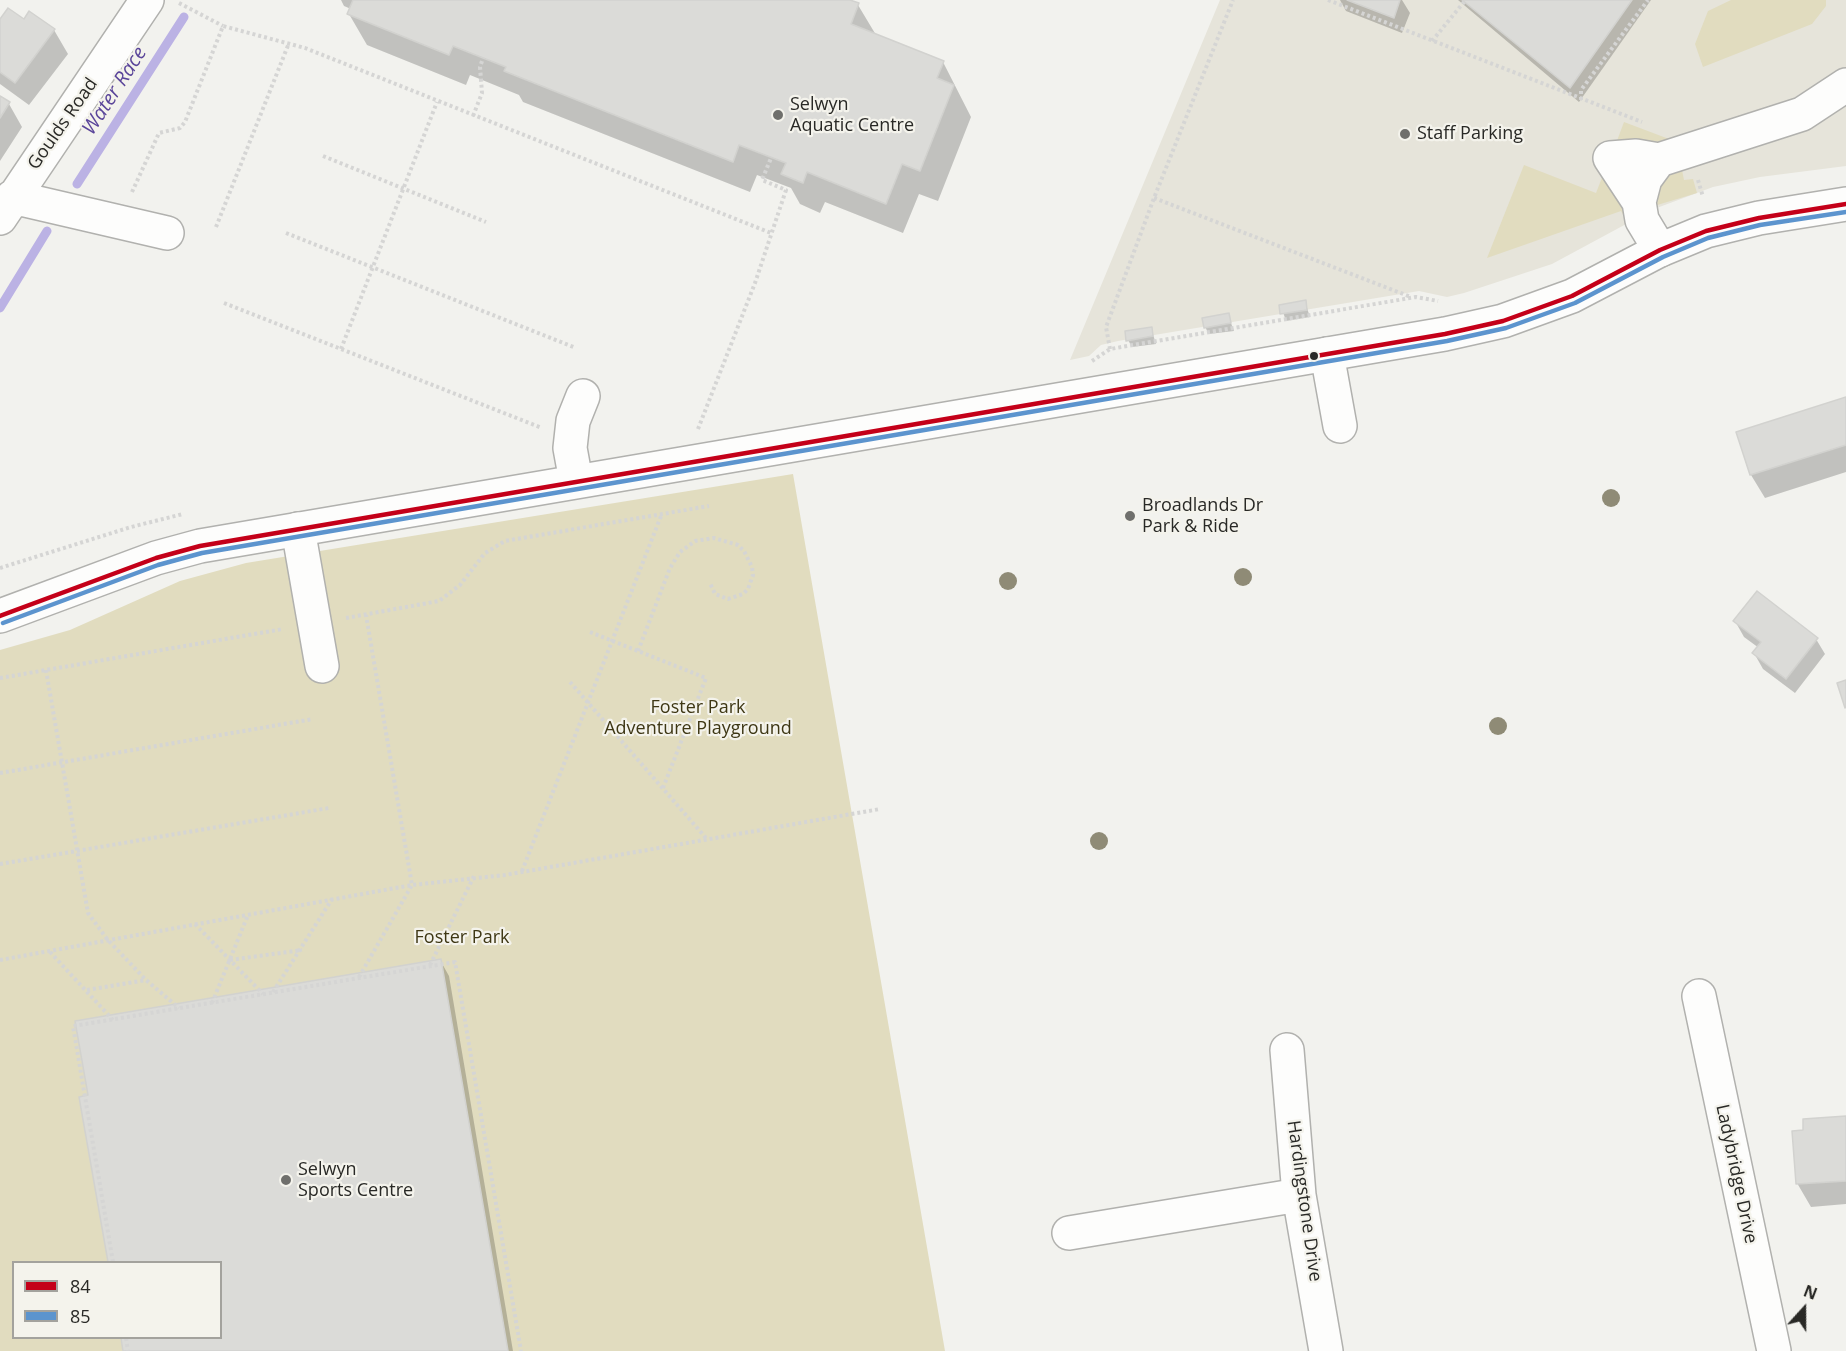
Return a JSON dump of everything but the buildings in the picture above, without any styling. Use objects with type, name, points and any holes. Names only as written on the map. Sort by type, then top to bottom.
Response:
[{"type":"main road","name":"Goulds Road","points":[[6,208],[161,2]]},
{"type":"main road","points":[[1660,250],[1642,220],[1640,202],[1610,158],[1636,156],[1659,160],[1802,114],[1846,85]]},
{"type":"main road","points":[[0,616],[156,558],[200,546],[1445,334],[1503,321],[1583,292],[1660,250],[1706,231],[1738,222],[1846,204]]},
{"type":"main road","points":[[6,208],[167,233]]},
{"type":"main road","points":[[1328,354],[1340,426]]},
{"type":"main road","points":[[576,481],[570,448],[573,421],[583,396]]},
{"type":"main road","points":[[298,529],[322,666]]},
{"type":"main road","name":"Ladybridge Drive","points":[[1699,996],[1774,1351]]},
{"type":"main road","name":"Hardingstone Drive","points":[[1287,1050],[1299,1195],[1326,1351]]},
{"type":"main road","points":[[1069,1233],[1299,1195]]},
{"type":"path","points":[[1110,349],[1107,327],[1154,198],[1233,0]]},
{"type":"path","points":[[1328,0],[1581,100],[1646,123]]},
{"type":"path","points":[[1581,100],[1581,90],[1648,0]]},
{"type":"path","points":[[161,2],[181,3],[223,26],[289,43],[771,233]]},
{"type":"path","points":[[1432,41],[1464,2]]},
{"type":"path","points":[[129,198],[159,133],[180,128],[185,122],[223,26]]},
{"type":"path","points":[[216,227],[289,43]]},
{"type":"path","points":[[473,116],[482,93],[480,67],[483,58]]},
{"type":"path","points":[[340,349],[437,102]]},
{"type":"path","points":[[323,156],[486,222]]},
{"type":"path","points":[[699,434],[698,428],[786,190],[762,180],[771,158]]},
{"type":"path","points":[[1696,199],[1710,195]]},
{"type":"path","points":[[1154,198],[1412,298]]},
{"type":"path","points":[[286,233],[576,348]]},
{"type":"path","points":[[1086,364],[1110,349],[1412,298],[1426,297],[1445,302]]},
{"type":"path","points":[[224,303],[542,428],[544,433]]},
{"type":"path","points":[[687,429],[710,426]]},
{"type":"path","points":[[0,678],[439,602],[460,585],[485,553],[505,541],[709,506]]},
{"type":"path","points":[[0,568],[153,521],[194,512]]},
{"type":"path","points":[[522,871],[662,515]]},
{"type":"path","points":[[638,651],[670,568],[680,552],[695,541],[714,538],[738,545],[744,551],[752,567],[748,589],[728,599],[715,594],[710,583]]},
{"type":"path","points":[[359,977],[412,885],[366,615]]},
{"type":"path","points":[[590,632],[706,678],[663,788]]},
{"type":"path","points":[[46,670],[88,913],[107,939],[146,980],[179,1008]]},
{"type":"path","points":[[570,682],[706,838]]},
{"type":"path","points":[[0,772],[313,719]]},
{"type":"path","points":[[0,864],[329,808]]},
{"type":"path","points":[[0,960],[412,885],[522,871],[880,809]]},
{"type":"path","points":[[430,966],[474,876]]},
{"type":"path","points":[[273,993],[303,950],[332,899]]},
{"type":"path","points":[[212,1003],[248,914]]},
{"type":"path","points":[[194,923],[263,994]]},
{"type":"path","points":[[229,961],[303,950]]},
{"type":"path","points":[[50,952],[113,1020]]},
{"type":"path","points":[[113,1261],[74,1026],[455,962],[521,1351]]},
{"type":"path","points":[[87,990],[146,980]]},
{"type":"shaded area","points":[[1220,0],[1846,0],[1846,166],[1760,177],[1713,187],[1654,209],[1552,264],[1464,293],[1447,297],[1419,291],[1118,341],[1101,345],[1089,356],[1070,360]]},
{"type":"green space","points":[[1731,0],[1826,0],[1826,6],[1812,24],[1703,67],[1695,44],[1708,11]]},
{"type":"green space","points":[[1624,122],[1669,139],[1669,143],[1615,146]]},
{"type":"green space","points":[[1524,165],[1596,193],[1605,170],[1630,213],[1624,216],[1621,211],[1487,258]]},
{"type":"green space","points":[[1681,165],[1684,180],[1693,179],[1697,193],[1654,206],[1659,178]]},
{"type":"green space","name":"Foster Park","points":[[793,474],[945,1351],[0,1351],[0,650],[70,630],[180,581],[246,563]]},
{"type":"waterway","name":"Water Race","points":[[77,184],[184,17]]},
{"type":"waterway","name":"Water Race","points":[[0,308],[47,231]]},
{"type":"transit line","name":"84","points":[[0,616],[156,558],[200,546],[1445,334],[1503,321],[1572,296],[1660,250],[1706,231],[1759,218],[1846,204]]},
{"type":"transit line","name":"85","points":[[3,623],[158,565],[202,553],[1447,341],[1506,328],[1575,303],[1663,257],[1708,238],[1760,225],[1846,212]]},
{"type":"place","name":"Selwyn Aquatic Centre","points":[[778,115]]},
{"type":"place","name":"Staff Parking","points":[[1405,134]]},
{"type":"place","name":"Broadlands Dr Park & Ride","points":[[1130,516]]},
{"type":"place","name":"Selwyn Sports Centre","points":[[286,1180]]},
{"type":"park label","name":"Foster Park Adventure Playground","points":[[698,718]]}]
